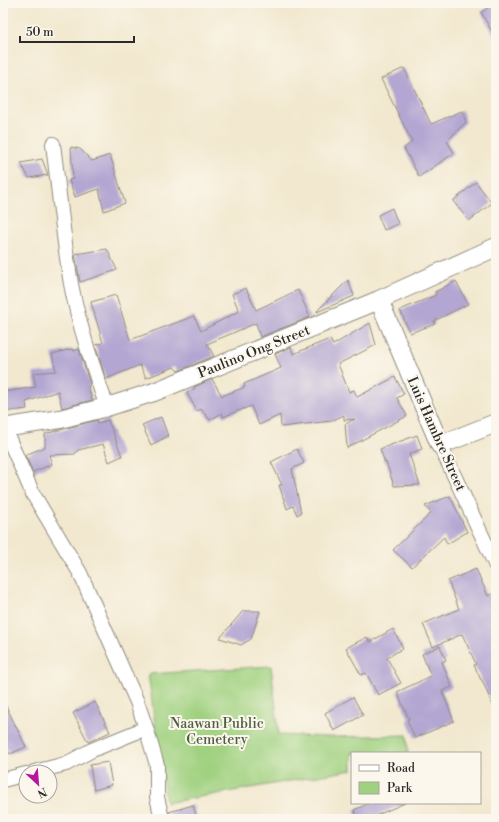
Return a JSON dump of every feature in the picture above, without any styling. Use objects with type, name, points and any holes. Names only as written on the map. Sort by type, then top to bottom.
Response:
[{"type":"street","points":[[53,144],[66,250],[77,310],[91,362],[107,407]]},
{"type":"street","name":"Paulino Ong Street","points":[[3,428],[60,419],[107,407],[154,392],[379,300],[496,247]]},
{"type":"street","name":"Luis Hambre Street","points":[[379,300],[440,446],[496,566]]},
{"type":"street","points":[[440,446],[496,423]]},
{"type":"street","points":[[3,428],[33,494],[80,573],[128,682],[146,728],[157,765],[156,797],[162,819]]},
{"type":"street","points":[[58,766],[66,764],[92,750],[146,728]]},
{"type":"street","points":[[3,780],[18,776]]},
{"type":"green space","name":"Naawan Public Cemetery","points":[[271,666],[279,735],[331,737],[407,735],[408,752],[351,752],[351,770],[166,803],[148,674]]},
{"type":"building","points":[[496,3],[496,39],[481,12]]},
{"type":"building","points":[[404,68],[431,124],[462,111],[466,122],[447,141],[454,153],[419,177],[404,148],[412,142],[381,79]]},
{"type":"building","points":[[71,147],[80,149],[92,161],[110,155],[125,203],[104,211],[99,189],[75,197],[69,180],[73,179]]},
{"type":"building","points":[[42,159],[48,175],[29,178],[21,163]]},
{"type":"building","points":[[476,182],[492,203],[469,221],[453,201]]},
{"type":"building","points":[[392,208],[398,224],[384,230],[378,215]]},
{"type":"building","points":[[107,249],[117,270],[80,282],[75,254]]},
{"type":"building","points":[[348,280],[354,296],[317,312],[317,311]]},
{"type":"building","points":[[456,281],[468,304],[434,321],[435,324],[410,333],[400,310],[436,295],[435,292]]},
{"type":"building","points":[[246,288],[256,310],[298,290],[310,317],[260,337],[256,323],[207,344],[214,356],[178,371],[174,367],[146,378],[140,365],[106,379],[95,345],[103,343],[91,302],[116,295],[130,340],[194,316],[201,331],[239,311],[232,294]]},
{"type":"building","points":[[370,323],[376,345],[338,364],[349,392],[354,390],[357,397],[395,377],[404,394],[397,398],[407,416],[347,448],[345,424],[355,419],[344,420],[344,415],[331,421],[281,427],[280,415],[259,425],[251,406],[223,417],[222,413],[210,420],[201,409],[197,411],[187,393],[195,388],[194,387],[212,379],[222,396],[245,387],[244,384],[281,368],[275,354],[291,347],[293,354],[330,339],[333,345]]},
{"type":"building","points":[[72,349],[73,351],[79,349],[90,385],[88,386],[92,400],[62,408],[58,391],[26,402],[27,409],[3,412],[3,392],[36,387],[33,373],[56,371],[52,354]]},
{"type":"building","points":[[161,417],[168,436],[151,445],[142,425]]},
{"type":"building","points":[[97,420],[98,423],[108,420],[122,456],[109,462],[103,444],[78,450],[75,454],[49,455],[52,464],[33,472],[25,455],[45,447],[45,434]]},
{"type":"building","points":[[417,435],[422,449],[409,454],[420,485],[394,486],[380,449]]},
{"type":"building","points":[[297,449],[304,463],[292,469],[301,513],[297,515],[293,506],[287,509],[279,485],[282,485],[271,462]]},
{"type":"building","points":[[450,496],[467,532],[447,544],[444,537],[412,567],[393,550],[431,513],[425,506]]},
{"type":"building","points":[[476,569],[488,596],[496,592],[496,713],[474,665],[476,664],[462,634],[433,647],[423,624],[459,609],[448,581]]},
{"type":"building","points":[[243,611],[260,611],[251,639],[241,645],[220,638]]},
{"type":"building","points":[[393,629],[403,648],[387,658],[401,683],[378,695],[366,673],[361,675],[346,648],[367,637],[370,642]]},
{"type":"building","points":[[440,646],[446,660],[442,662],[452,687],[442,691],[454,721],[415,738],[407,720],[409,719],[397,692],[431,676],[422,654]]},
{"type":"building","points":[[353,697],[363,715],[334,731],[325,713]]},
{"type":"building","points":[[3,700],[26,747],[10,754],[3,741]]},
{"type":"building","points":[[95,702],[110,732],[88,742],[73,713]]},
{"type":"building","points":[[108,762],[112,785],[94,790],[90,765]]},
{"type":"building","points":[[368,804],[403,804],[375,816],[377,819],[358,819],[354,810]]},
{"type":"building","points":[[193,805],[197,819],[170,819],[169,812]]}]
